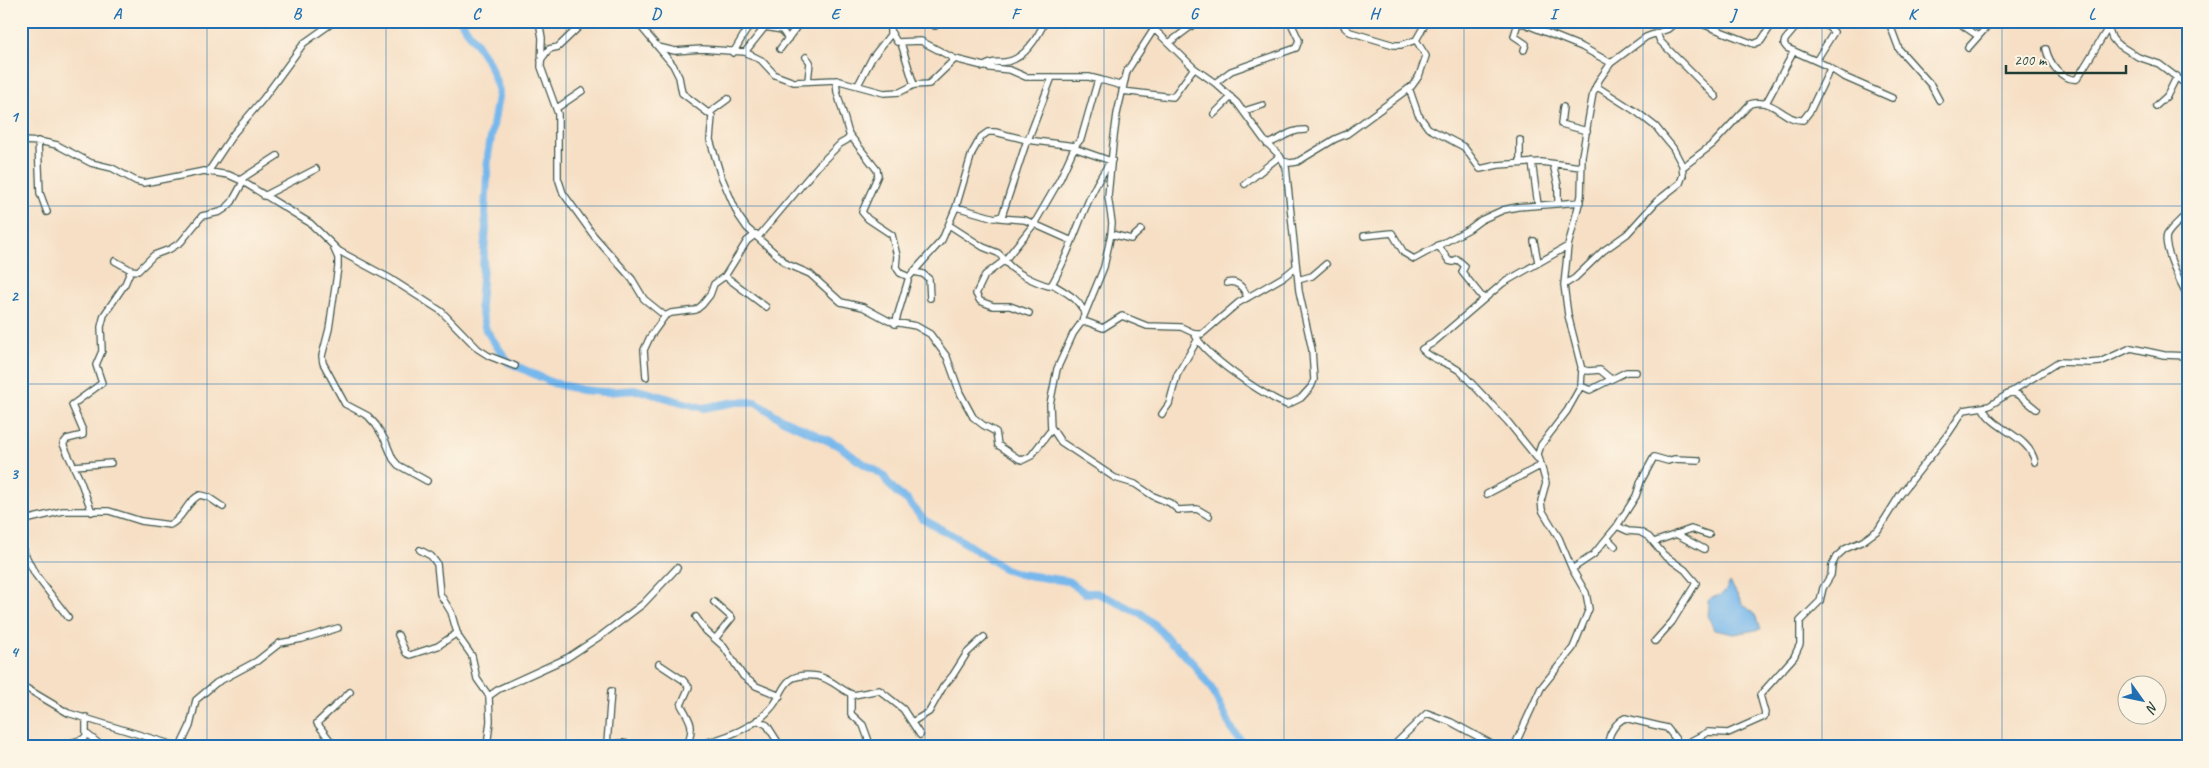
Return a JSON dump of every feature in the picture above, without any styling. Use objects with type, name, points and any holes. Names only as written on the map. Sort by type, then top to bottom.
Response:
[{"type":"street","points":[[208,172],[234,133],[268,92],[304,43],[335,21]]},
{"type":"street","points":[[539,21],[542,38],[541,60],[545,79],[557,108],[560,134],[558,178],[560,188],[594,236],[636,285],[644,299],[665,316]]},
{"type":"street","points":[[541,60],[549,49],[558,47],[585,21]]},
{"type":"street","points":[[636,21],[677,72],[682,93],[710,113],[712,120],[710,140],[721,176],[744,224],[787,264],[810,274],[841,302],[863,307],[896,324],[916,326],[930,334],[947,357],[960,393],[973,416],[983,425],[996,432],[998,445],[1023,460],[1031,456],[1045,439],[1051,427],[1050,404],[1056,369],[1073,334],[1081,323],[1099,280],[1112,234],[1108,196],[1115,127],[1122,91],[1132,60],[1154,29]]},
{"type":"street","points":[[732,53],[752,21]]},
{"type":"street","points":[[780,49],[801,21]]},
{"type":"street","points":[[886,21],[898,42],[914,85]]},
{"type":"street","points":[[983,67],[991,62],[1005,62],[1015,58],[1031,45],[1045,21]]},
{"type":"street","points":[[1146,21],[1194,68],[1231,97],[1244,111],[1267,144],[1281,158],[1287,172],[1296,267],[1312,350],[1314,380],[1311,387],[1295,402],[1287,405],[1254,387],[1205,349],[1194,333]]},
{"type":"street","points":[[1169,43],[1198,21]]},
{"type":"street","points":[[1215,83],[1231,71],[1296,48],[1299,40],[1290,21]]},
{"type":"street","points":[[1342,21],[1345,28],[1352,33],[1394,45],[1401,45],[1416,40],[1427,21]]},
{"type":"street","points":[[1538,458],[1541,445],[1567,411],[1582,386],[1581,369],[1568,315],[1564,285],[1568,246],[1580,202],[1581,167],[1596,86],[1612,64],[1630,48],[1657,32],[1668,29],[1677,21]]},
{"type":"street","points":[[1694,21],[1754,44],[1761,41],[1774,21]]},
{"type":"street","points":[[1801,21],[1784,43],[1785,46],[1842,76],[1892,98]]},
{"type":"street","points":[[1816,61],[1834,32],[1821,21]]},
{"type":"street","points":[[1899,21],[1889,23],[1899,49],[1931,84],[1939,100]]},
{"type":"street","points":[[1956,21],[1978,36]]},
{"type":"street","points":[[1968,48],[1992,21]]},
{"type":"street","points":[[2106,21],[2112,38],[2122,48],[2138,58],[2159,64],[2188,86]]},
{"type":"street","points":[[1524,50],[1526,44],[1514,36],[1518,23],[1576,44],[1612,64]]},
{"type":"street","points":[[745,52],[765,27],[782,30],[788,39]]},
{"type":"street","points":[[2046,49],[2052,66],[2072,79],[2077,79],[2108,28]]},
{"type":"street","points":[[858,85],[872,58],[891,32]]},
{"type":"street","points":[[1657,32],[1660,41],[1716,97]]},
{"type":"street","points":[[887,40],[898,42],[921,41],[955,58],[983,67],[1010,70],[1026,77],[1088,77],[1114,85],[1125,80]]},
{"type":"street","points":[[1281,158],[1294,163],[1313,154],[1335,139],[1352,131],[1409,88],[1418,78],[1426,56],[1416,40]]},
{"type":"street","points":[[656,46],[675,51],[702,49],[732,53],[745,52],[761,60],[771,72],[780,78],[794,82],[836,80],[884,93],[900,92],[914,85],[930,84],[955,58]]},
{"type":"street","points":[[1766,103],[1794,52]]},
{"type":"street","points":[[806,57],[810,62],[808,81]]},
{"type":"street","points":[[1122,91],[1173,97],[1194,68]]},
{"type":"street","points":[[1683,167],[1713,144],[1750,104],[1766,103],[1796,120],[1803,120],[1810,111],[1830,68]]},
{"type":"street","points":[[2156,106],[2167,96],[2177,76]]},
{"type":"street","points":[[1000,218],[1003,215],[1028,140],[1052,77]]},
{"type":"street","points":[[836,80],[837,92],[850,136],[877,170],[878,175],[862,212],[868,219],[892,235],[897,256],[896,267],[900,273],[909,278]]},
{"type":"street","points":[[1030,313],[1010,306],[989,305],[977,298],[976,294],[985,275],[1005,260],[1034,224],[1060,179],[1074,147],[1081,139],[1096,86],[1101,80]]},
{"type":"street","points":[[1564,285],[1627,234],[1656,202],[1680,183],[1683,175],[1683,167],[1670,143],[1656,127],[1596,86]]},
{"type":"street","points":[[1409,88],[1418,114],[1428,128],[1464,147],[1480,170],[1532,162],[1581,167]]},
{"type":"street","points":[[557,108],[582,91]]},
{"type":"street","points":[[1214,114],[1231,97]]},
{"type":"street","points":[[710,113],[728,99]]},
{"type":"street","points":[[1244,111],[1262,105]]},
{"type":"street","points":[[1562,107],[1561,124],[1587,131]]},
{"type":"street","points":[[1267,144],[1281,139],[1293,130],[1305,130]]},
{"type":"street","points":[[896,324],[909,278],[931,250],[942,240],[956,207],[972,153],[981,136],[988,132],[995,132],[1028,140],[1074,147],[1112,160]]},
{"type":"street","points":[[646,377],[644,350],[650,337],[665,316],[671,313],[696,310],[707,299],[714,284],[725,276],[747,241],[757,236],[818,166],[838,145],[850,136]]},
{"type":"street","points":[[1520,140],[1520,164]]},
{"type":"street","points":[[21,141],[38,141],[64,148],[91,163],[112,168],[136,181],[144,183],[185,174],[208,172],[229,175],[310,223],[330,244],[338,258],[330,324],[322,356],[323,363],[345,404],[368,416],[376,425],[398,465],[427,481]]},
{"type":"street","points":[[38,141],[40,192],[47,212]]},
{"type":"street","points":[[115,261],[131,270],[138,271],[154,255],[176,246],[189,234],[202,216],[222,211],[232,202],[242,181],[278,156]]},
{"type":"street","points":[[1245,184],[1281,158]]},
{"type":"street","points":[[948,225],[983,247],[998,253],[1010,267],[1041,284],[1049,286],[1064,263],[1090,199],[1112,160]]},
{"type":"street","points":[[1532,162],[1538,205]]},
{"type":"street","points":[[1553,164],[1558,185],[1558,203]]},
{"type":"street","points":[[264,196],[316,169]]},
{"type":"street","points":[[1364,236],[1392,232],[1404,253],[1413,259],[1491,215],[1514,207],[1580,202]]},
{"type":"street","points":[[956,207],[978,214],[1025,220],[1072,241]]},
{"type":"street","points":[[2188,212],[2171,230],[2166,240],[2175,273],[2188,297]]},
{"type":"street","points":[[1112,234],[1131,239],[1141,230]]},
{"type":"street","points":[[1534,241],[1538,262]]},
{"type":"street","points":[[330,244],[430,303],[454,322],[478,349],[489,356],[516,366]]},
{"type":"street","points":[[1438,245],[1449,261],[1453,262],[1457,258],[1461,260],[1464,266],[1462,272],[1483,298]]},
{"type":"street","points":[[1514,747],[1541,688],[1573,648],[1588,614],[1588,598],[1572,569],[1559,538],[1542,510],[1541,501],[1546,483],[1538,458],[1508,422],[1460,372],[1451,365],[1428,355],[1422,350],[1502,283],[1568,246]]},
{"type":"street","points":[[1298,280],[1312,276],[1326,264]]},
{"type":"street","points":[[1081,323],[1087,322],[1103,328],[1122,316],[1147,326],[1181,327],[1194,333],[1202,334],[1219,318],[1247,298],[1285,276],[1296,267]]},
{"type":"street","points":[[92,512],[63,444],[64,440],[81,436],[83,433],[72,404],[102,383],[96,365],[102,351],[102,321],[125,284],[131,270]]},
{"type":"street","points":[[915,272],[923,274],[928,280],[930,298]]},
{"type":"street","points":[[725,276],[766,307]]},
{"type":"street","points":[[1227,283],[1231,282],[1238,285],[1244,291],[1247,298]]},
{"type":"street","points":[[1052,284],[1079,303],[1084,313]]},
{"type":"street","points":[[1162,414],[1169,404],[1181,367],[1198,339]]},
{"type":"street","points":[[1609,747],[1609,737],[1618,722],[1625,718],[1667,728],[1678,742],[1685,744],[1708,732],[1732,732],[1764,717],[1765,713],[1760,695],[1794,657],[1800,644],[1800,621],[1820,601],[1823,588],[1831,575],[1832,565],[1836,557],[1845,549],[1863,541],[1878,530],[1900,495],[1948,434],[1962,412],[1967,409],[1984,408],[2058,362],[2100,362],[2131,348],[2164,355],[2188,356]]},
{"type":"street","points":[[1581,369],[1588,371],[1600,370],[1611,379]]},
{"type":"street","points":[[1582,386],[1590,390],[1626,372],[1636,372]]},
{"type":"street","points":[[2010,392],[2019,395],[2036,410]]},
{"type":"street","points":[[1984,408],[1989,417],[2011,432],[2021,442],[2033,456],[2035,462]]},
{"type":"street","points":[[1051,427],[1061,442],[1115,478],[1135,484],[1153,496],[1170,503],[1178,510],[1197,509],[1209,516]]},
{"type":"street","points":[[1572,569],[1593,555],[1617,526],[1636,496],[1641,481],[1654,457],[1668,461],[1674,459],[1698,460]]},
{"type":"street","points":[[74,466],[112,463]]},
{"type":"street","points":[[1487,494],[1540,466]]},
{"type":"street","points":[[21,521],[63,511],[114,512],[133,519],[165,525],[175,522],[191,501],[200,495],[208,497],[223,507]]},
{"type":"street","points":[[1617,526],[1628,531],[1640,532],[1654,542],[1664,555],[1685,570],[1696,583],[1672,622],[1656,642]]},
{"type":"street","points":[[1654,542],[1691,529],[1709,534]]},
{"type":"street","points":[[1676,534],[1704,549]]},
{"type":"street","points":[[1607,538],[1615,546]]},
{"type":"street","points":[[21,546],[35,574],[68,617]]},
{"type":"street","points":[[420,550],[431,556],[437,564],[440,594],[452,612],[458,634],[472,656],[477,679],[489,696],[490,721],[487,747]]},
{"type":"street","points":[[489,696],[498,689],[566,658],[602,636],[643,604],[677,568]]},
{"type":"street","points":[[714,602],[732,618],[716,639]]},
{"type":"street","points":[[696,617],[706,631],[724,647],[744,676],[756,686],[780,696]]},
{"type":"street","points":[[21,684],[68,712],[180,747],[190,726],[196,700],[212,687],[257,661],[280,643],[302,639],[338,628]]},
{"type":"street","points":[[398,635],[406,653],[410,656],[438,646],[454,634],[458,634]]},
{"type":"street","points":[[912,722],[929,712],[943,687],[967,653],[984,637]]},
{"type":"street","points":[[659,664],[683,680],[689,687],[681,705],[690,717],[692,727],[688,747],[702,745],[742,729],[768,712],[793,678],[811,676],[825,678],[851,694],[879,690],[903,709],[920,735]]},
{"type":"street","points":[[608,744],[612,691]]},
{"type":"street","points":[[335,747],[317,723],[350,692]]},
{"type":"street","points":[[851,694],[852,714],[863,725],[871,747]]},
{"type":"street","points":[[1392,747],[1427,713],[1451,722],[1497,747]]},
{"type":"street","points":[[57,747],[83,739],[87,734],[86,717]]},
{"type":"street","points":[[757,720],[767,724],[781,747]]},
{"type":"street","points":[[87,734],[103,747]]},
{"type":"street","points":[[586,747],[622,743],[644,747]]},
{"type":"water","points":[[1730,582],[1742,603],[1757,617],[1761,629],[1734,634],[1714,630],[1708,616],[1709,607],[1707,602],[1712,597],[1724,593]]},
{"type":"waterway","points":[[461,21],[489,63],[499,91],[488,155],[486,228],[480,305],[486,330],[508,362],[553,383],[582,390],[604,392],[638,390],[703,408],[736,402],[756,402],[781,419],[840,446],[856,459],[883,475],[897,493],[907,500],[924,520],[959,539],[1005,569],[1019,574],[1068,581],[1085,593],[1097,593],[1142,614],[1171,643],[1176,645],[1195,666],[1213,691],[1233,731],[1246,747]]}]
